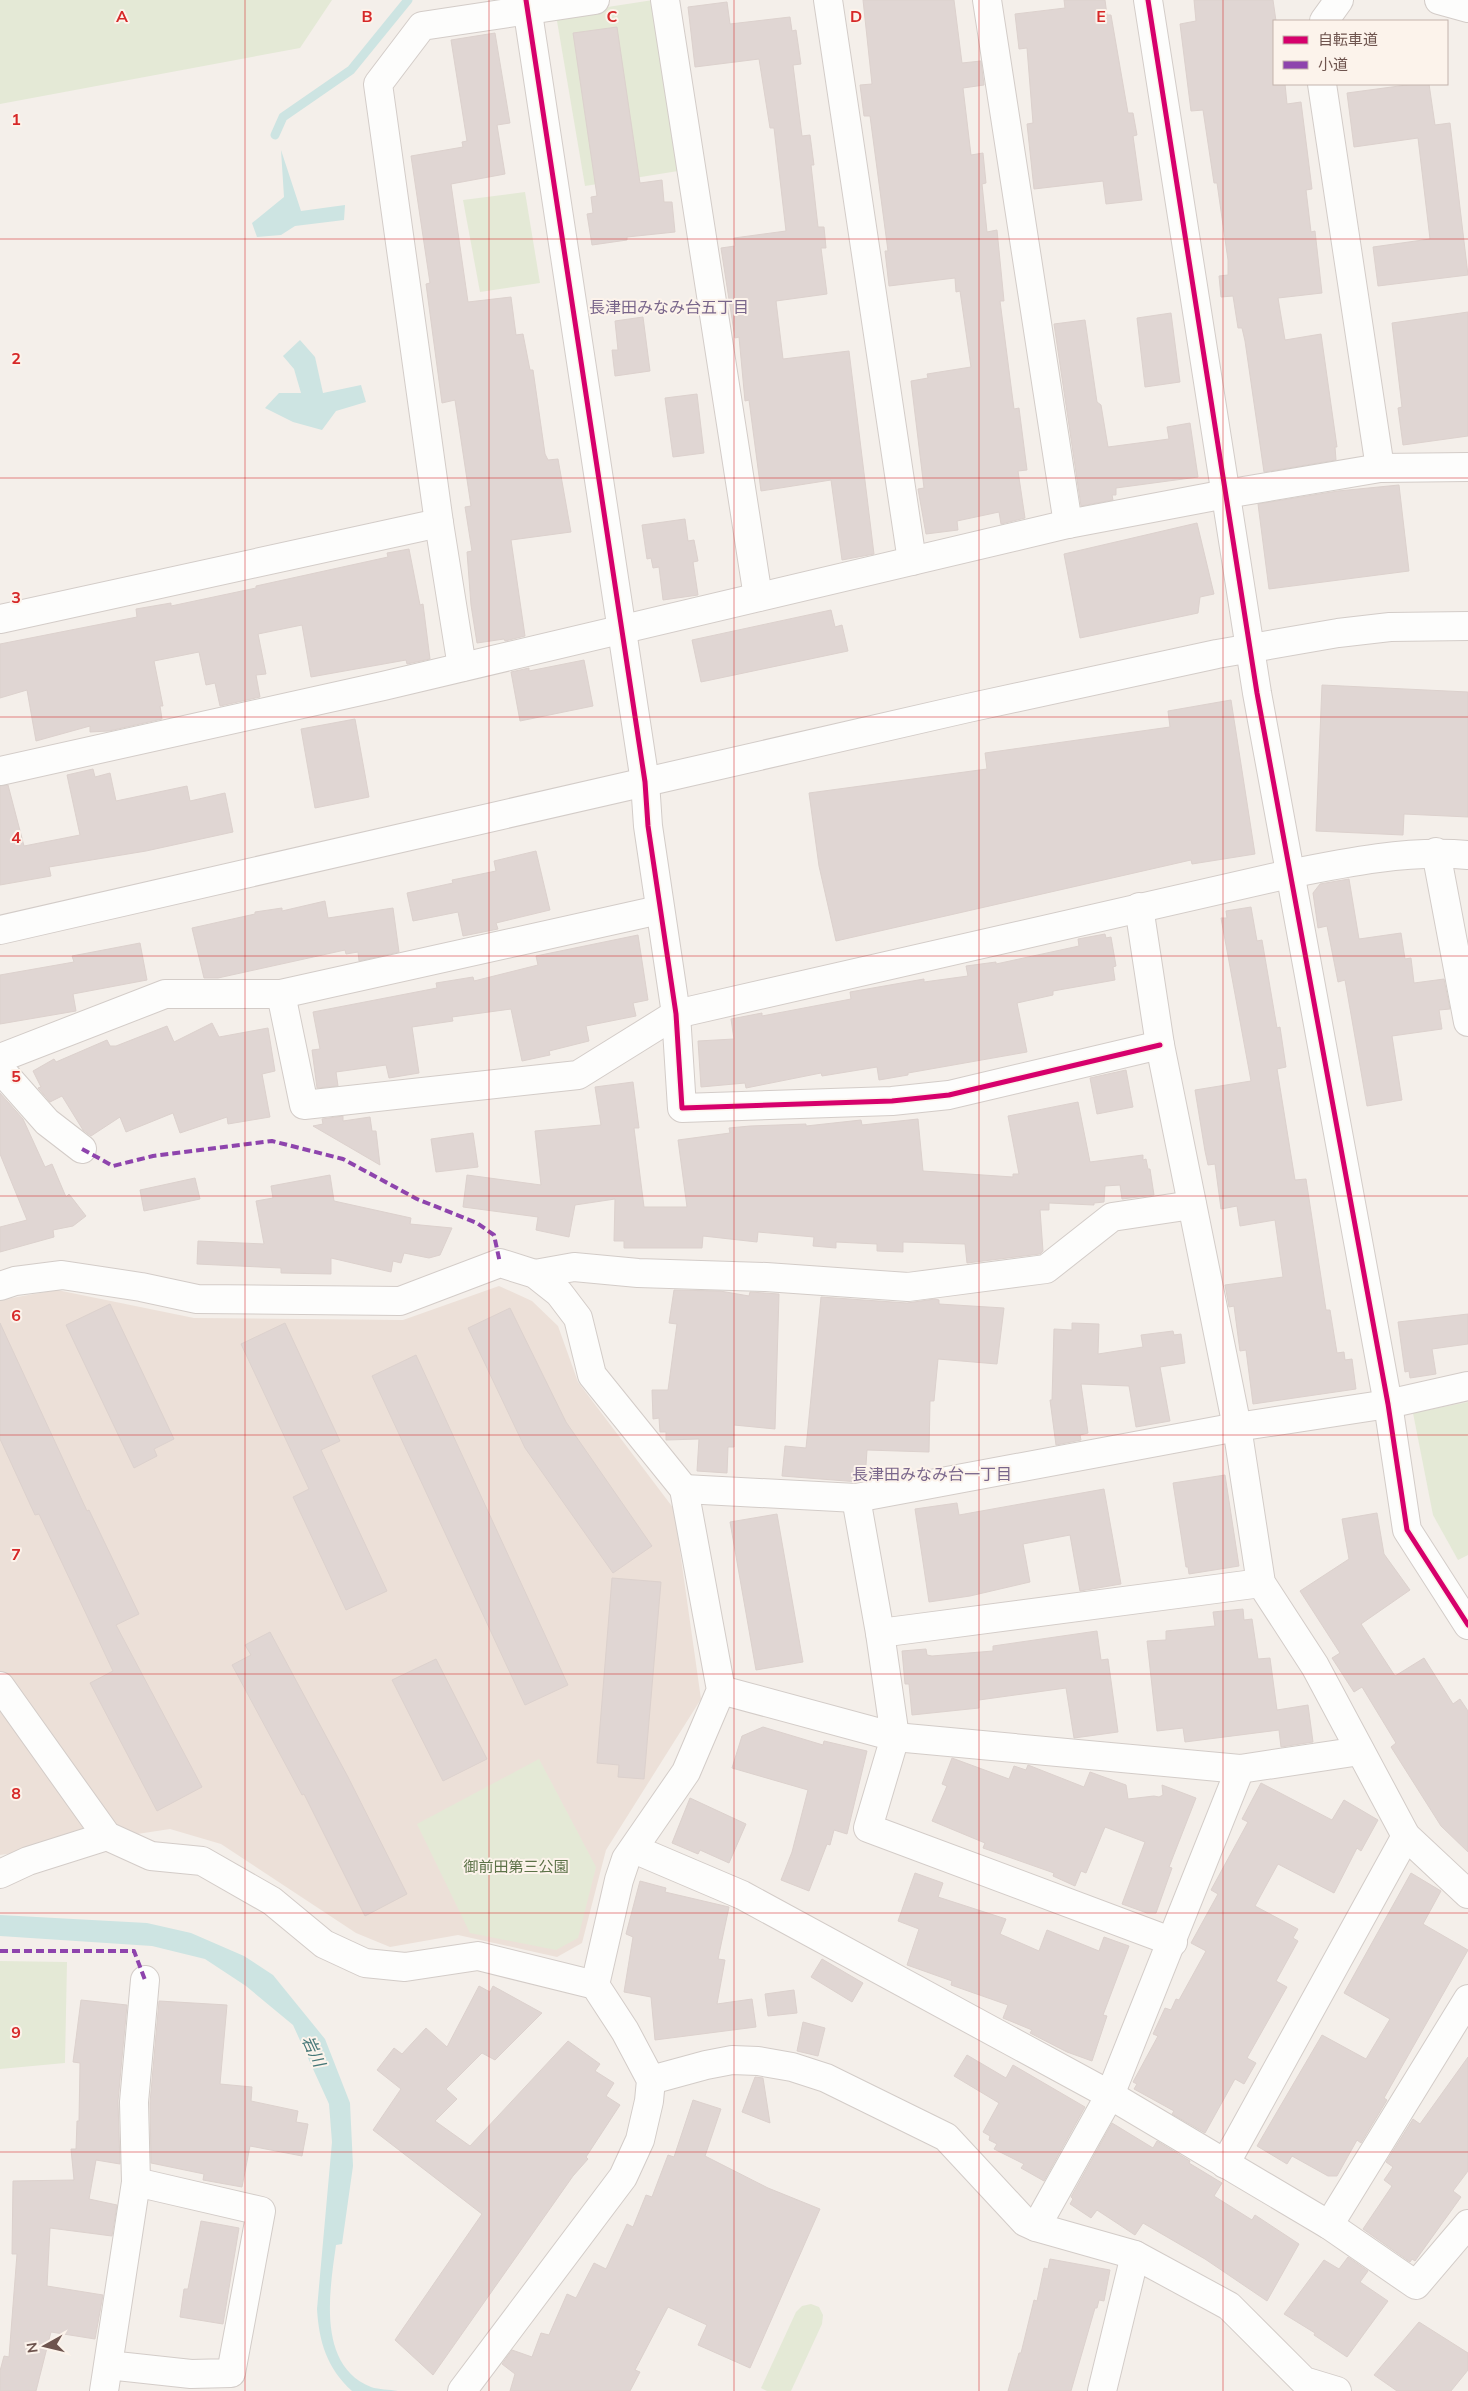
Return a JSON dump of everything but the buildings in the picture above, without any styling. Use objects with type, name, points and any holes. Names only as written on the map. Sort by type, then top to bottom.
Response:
[{"type":"street","points":[[462,667],[439,523],[378,84],[422,26],[527,4],[594,0]]},
{"type":"street","points":[[665,0],[758,597]]},
{"type":"street","points":[[828,0],[912,561]]},
{"type":"street","points":[[987,0],[1068,524]]},
{"type":"street","points":[[1148,0],[1226,494],[1289,874],[1388,1404],[1407,1530],[1468,1625]]},
{"type":"street","points":[[1325,20],[1339,0]]},
{"type":"street","points":[[1439,0],[1467,13]]},
{"type":"street","points":[[527,4],[645,782],[648,826],[659,910],[676,1014],[682,1108],[892,1101],[949,1095],[1160,1045]]},
{"type":"street","points":[[1322,85],[1380,468]]},
{"type":"street","points":[[0,771],[462,667],[1068,524],[1226,494],[1380,468],[1468,467]]},
{"type":"street","points":[[0,619],[439,523]]},
{"type":"street","points":[[0,930],[968,708],[1251,647],[1390,627],[1468,626]]},
{"type":"street","points":[[1436,852],[1468,1022]]},
{"type":"street","points":[[281,994],[304,1105],[578,1075],[676,1014],[1139,907],[1358,860],[1436,852],[1468,855]]},
{"type":"street","points":[[1139,907],[1160,1045],[1236,1427],[1261,1584],[1315,1666],[1406,1836],[1468,1894]]},
{"type":"street","points":[[0,1058],[165,994],[281,994],[659,910]]},
{"type":"street","points":[[0,1069],[47,1122],[82,1149]]},
{"type":"street","points":[[535,1274],[574,1267],[638,1273],[766,1278],[908,1287],[1046,1269],[1112,1217],[1192,1205]]},
{"type":"street","points":[[0,1286],[15,1281],[62,1275],[141,1287],[197,1299],[400,1301],[500,1263],[535,1274],[560,1292],[578,1318],[592,1375],[684,1489],[721,1690],[686,1772],[626,1859],[619,1880],[595,1985]]},
{"type":"street","points":[[684,1489],[856,1498],[1236,1427],[1388,1404],[1468,1386]]},
{"type":"street","points":[[856,1498],[880,1633],[895,1737],[868,1828],[1173,1942]]},
{"type":"street","points":[[880,1633],[1261,1584]]},
{"type":"street","points":[[0,1686],[107,1836],[151,1856],[202,1861],[272,1901],[324,1944],[365,1962],[405,1967],[478,1956],[595,1985],[625,2031],[651,2080],[649,2101],[640,2140],[623,2177],[463,2389]]},
{"type":"street","points":[[721,1690],[895,1737],[1240,1769],[1360,1751]]},
{"type":"street","points":[[1036,2227],[1110,2095],[1173,1942],[1240,1769]]},
{"type":"street","points":[[0,1874],[28,1861],[107,1836]]},
{"type":"street","points":[[1225,2164],[1406,1836]]},
{"type":"street","points":[[634,1849],[742,1895],[1110,2095],[1329,2225],[1416,2285],[1468,2224]]},
{"type":"street","points":[[136,2182],[261,2212],[231,2373],[106,2378],[136,2182],[134,2102],[145,1980]]},
{"type":"street","points":[[1329,2225],[1468,1999]]},
{"type":"street","points":[[651,2080],[732,2060],[758,2061],[826,2078],[946,2137],[1025,2222],[1036,2227],[1136,2255],[1229,2306],[1304,2381],[1337,2391]]},
{"type":"street","points":[[1102,2391],[1136,2255]]},
{"type":"shaded area","points":[[499,1286],[532,1301],[558,1326],[578,1382],[674,1509],[701,1699],[606,1850],[582,1943],[557,1957],[458,1935],[390,1947],[356,1933],[221,1844],[170,1829],[0,1855],[0,1300],[57,1290],[194,1318],[403,1320]]},
{"type":"green space","points":[[0,0],[332,0],[300,48],[0,104]]},
{"type":"green space","points":[[653,0],[678,171],[585,186],[556,15]]},
{"type":"green space","points":[[525,192],[540,283],[480,292],[463,200]]},
{"type":"green space","points":[[1468,1402],[1468,1555],[1458,1560],[1433,1515],[1413,1413]]},
{"type":"green space","name":"御前田第三公園","points":[[539,1759],[596,1867],[578,1938],[556,1950],[470,1933],[417,1824]]},
{"type":"green space","points":[[0,1961],[67,1962],[65,2063],[0,2069]]},
{"type":"green space","points":[[811,2304],[819,2307],[823,2315],[822,2324],[791,2391],[767,2391],[761,2388],[796,2312],[802,2306]]},
{"type":"water","points":[[281,150],[301,211],[345,205],[344,220],[295,226],[281,235],[257,237],[252,223],[284,197]]},
{"type":"water","points":[[300,340],[315,357],[323,393],[361,385],[366,402],[336,411],[322,430],[293,422],[265,408],[279,393],[301,393],[294,369],[283,356]]},
{"type":"water","name":"岩川","points":[[0,1915],[147,1923],[191,1933],[244,1956],[273,1975],[325,2039],[350,2103],[353,2166],[342,2244],[336,2245],[331,2283],[331,2324],[334,2344],[341,2362],[353,2376],[377,2389],[398,2391],[352,2391],[330,2364],[322,2343],[317,2309],[332,2142],[329,2104],[293,2025],[246,1986],[205,1959],[152,1946],[0,1936]]},
{"type":"waterway","points":[[275,135],[283,117],[351,70],[408,0]]},
{"type":"marked path","points":[[82,1149],[113,1166],[153,1156],[272,1141],[343,1159],[417,1199],[477,1223],[494,1235],[500,1263]]},
{"type":"marked path","points":[[0,1951],[134,1951],[145,1980]]},
{"type":"cycle path","points":[[526,0],[645,782],[648,826],[676,1014],[682,1108],[892,1101],[949,1095],[1160,1045]]},
{"type":"cycle path","points":[[1148,0],[1257,693],[1388,1404],[1407,1530],[1468,1625]]},
{"type":"district","name":"長津田みなみ台五丁目","points":[[669,307]]},
{"type":"district","name":"長津田みなみ台一丁目","points":[[932,1474]]}]
